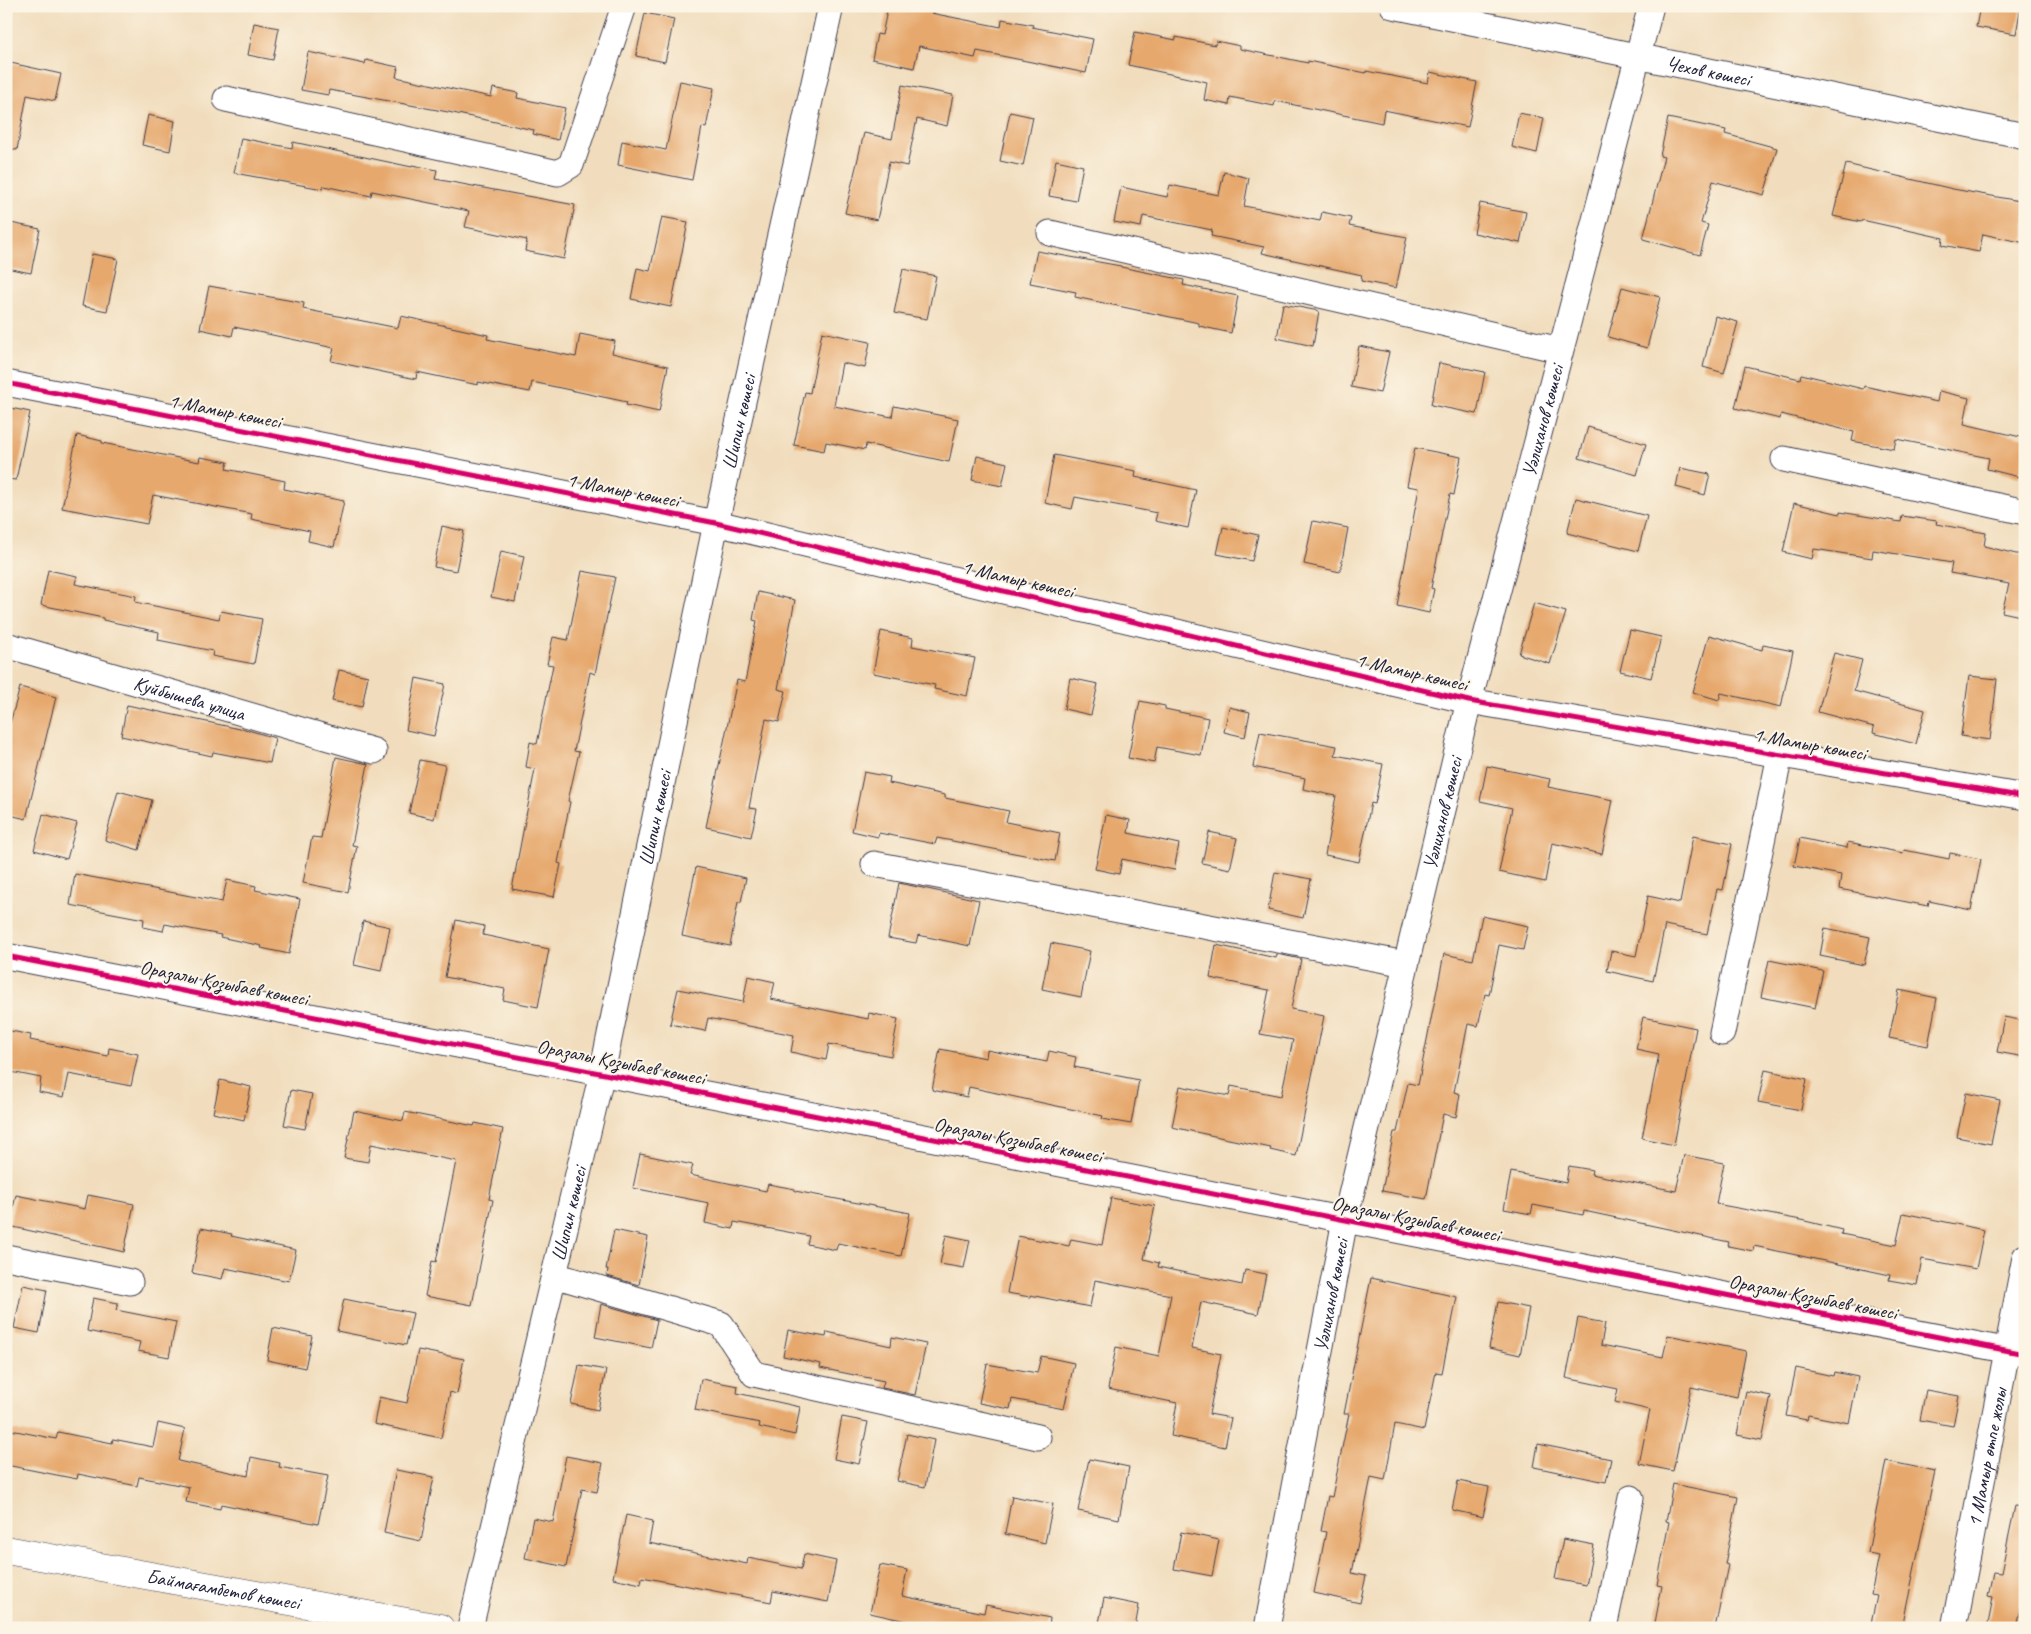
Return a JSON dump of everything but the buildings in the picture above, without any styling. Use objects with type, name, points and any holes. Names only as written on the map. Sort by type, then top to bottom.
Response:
[{"type":"main road","name":"Баймағамбетов көшесі","points":[[6,1550],[440,1628]]},
{"type":"street","points":[[226,99],[558,173],[571,165],[624,6]]},
{"type":"street","name":"Шипин көшесі","points":[[470,1628],[602,1073],[716,523],[831,6]]},
{"type":"street","name":"Чехов көшесі","points":[[1393,6],[2025,136]]},
{"type":"street","name":"Уәлиханов көшесі","points":[[1267,1628],[1346,1220],[1406,964],[1469,701],[1636,57],[1651,6]]},
{"type":"street","points":[[1050,234],[1560,350]]},
{"type":"street","name":"1 Мамыр көшесі","points":[[6,383],[716,523],[1469,701],[2025,797]]},
{"type":"street","points":[[1784,459],[2025,512]]},
{"type":"street","name":"Куйбышева улица","points":[[6,645],[374,751]]},
{"type":"street","points":[[1722,1033],[1780,755]]},
{"type":"street","points":[[874,864],[1406,964]]},
{"type":"street","name":"Оразалы Қозыбаев көшесі","points":[[6,956],[2016,1352]]},
{"type":"street","points":[[6,1257],[130,1282]]},
{"type":"street","name":"1 Мамыр өтпе жолы","points":[[1954,1628],[2016,1352],[2025,1257]]},
{"type":"street","points":[[554,1276],[721,1324],[754,1374],[1038,1437]]},
{"type":"street","points":[[1604,1628],[1631,1498]]},
{"type":"cycle path","points":[[6,383],[716,523],[1469,701],[2025,797]]},
{"type":"cycle path","points":[[6,956],[2025,1354]]}]
